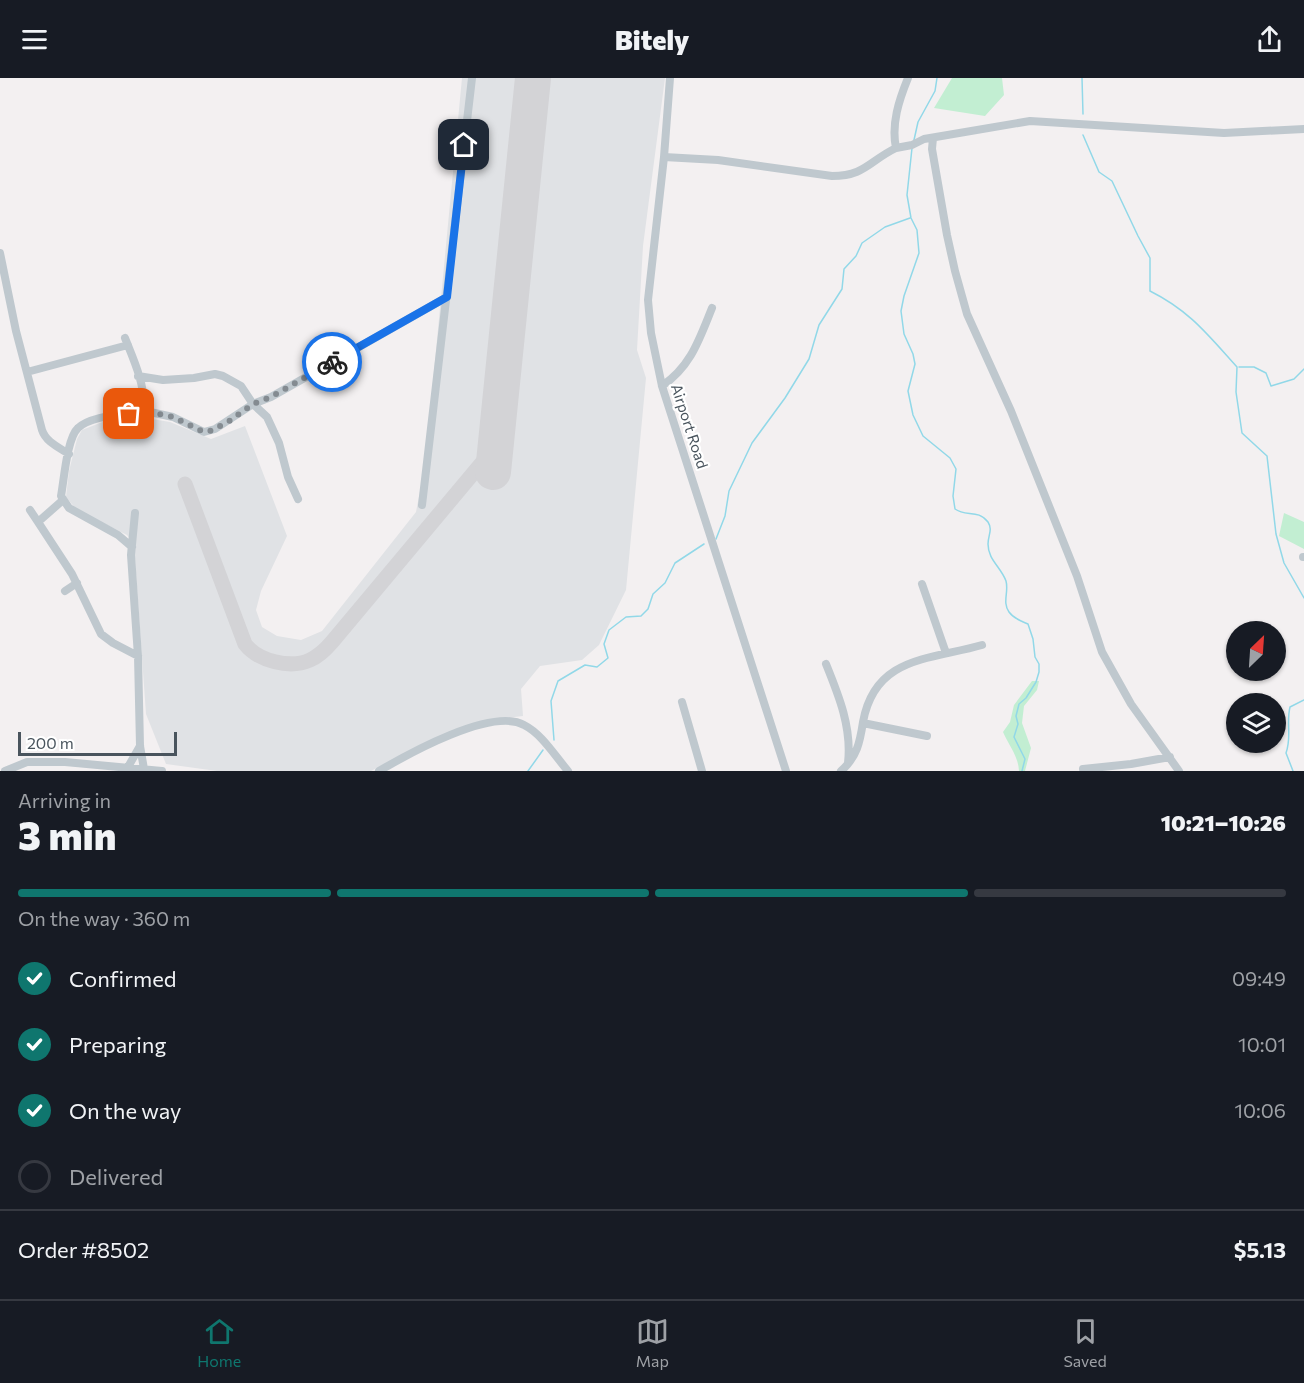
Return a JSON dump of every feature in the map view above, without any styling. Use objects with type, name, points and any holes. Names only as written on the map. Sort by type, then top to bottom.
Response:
[{"type":"street","points":[[422,505],[472,78]]},
{"type":"street","name":"Airport Road","points":[[670,78],[664,157],[648,300],[651,333],[662,386],[786,771]]},
{"type":"street","points":[[896,148],[893,132],[902,92],[908,78]]},
{"type":"street","points":[[664,157],[718,160],[844,176],[863,170],[876,158],[896,148],[912,145],[924,139],[1030,121],[1224,133],[1304,129]]},
{"type":"street","points":[[933,138],[932,149],[947,235],[967,314],[1011,411],[1077,576],[1102,652],[1131,704],[1179,771]]},
{"type":"street","points":[[0,253],[16,331],[44,436],[53,445],[69,454]]},
{"type":"street","points":[[132,548],[118,535],[69,508],[61,496],[73,437],[79,427],[91,421],[141,410],[173,417],[204,432],[215,429],[253,404],[271,397],[447,297]]},
{"type":"street","points":[[662,386],[675,377],[687,362],[712,308]]},
{"type":"street","points":[[27,372],[127,342],[144,399],[141,410]]},
{"type":"street","points":[[138,376],[163,380],[215,374],[241,386],[253,404],[267,417],[279,443],[288,477],[298,500]]},
{"type":"street","points":[[38,522],[63,500]]},
{"type":"street","points":[[30,510],[77,584],[101,634],[138,656]]},
{"type":"street","points":[[135,513],[132,548],[140,746],[144,769]]},
{"type":"street","points":[[65,591],[77,584]]},
{"type":"street","points":[[922,584],[946,653]]},
{"type":"street","points":[[841,771],[857,751],[872,694],[886,675],[910,662],[982,645]]},
{"type":"street","points":[[826,664],[847,722],[850,747],[848,763]]},
{"type":"street","points":[[682,702],[702,771]]},
{"type":"street","points":[[379,771],[442,738],[478,726],[512,721],[528,728],[568,771]]},
{"type":"street","points":[[863,723],[927,736]]},
{"type":"street","points":[[128,767],[140,746]]},
{"type":"street","points":[[1083,769],[1131,765],[1170,758]]},
{"type":"street","points":[[5,771],[27,762],[162,771]]},
{"type":"shaded area","points":[[462,78],[665,78],[643,246],[637,350],[646,378],[626,590],[599,645],[582,660],[540,666],[521,689],[523,716],[490,720],[405,753],[371,771],[217,771],[166,764],[146,714],[134,544],[127,535],[76,509],[66,497],[69,471],[77,439],[82,430],[105,421],[140,417],[170,422],[211,439],[245,426],[287,536],[261,591],[256,610],[262,627],[277,636],[301,640],[322,631],[416,512],[425,465]]},
{"type":"green space","points":[[952,78],[1002,78],[1004,95],[985,116],[934,108]]},
{"type":"green space","points":[[1284,513],[1304,522],[1304,549],[1279,536]]},
{"type":"green space","points":[[1032,681],[1039,681],[1037,690],[1024,706],[1022,723],[1031,748],[1025,771],[1019,771],[1015,755],[1003,732],[1010,722],[1014,705]]},
{"type":"waterway","points":[[914,140],[918,122],[935,91],[937,78]]},
{"type":"waterway","points":[[1082,78],[1083,114]]},
{"type":"waterway","points":[[1083,135],[1099,172],[1112,181],[1150,258],[1150,291],[1187,315],[1237,367],[1236,392],[1242,433],[1267,456],[1276,534],[1284,563],[1304,598]]},
{"type":"waterway","points":[[912,148],[907,195],[911,218],[917,230],[919,253],[901,311],[904,334],[915,364],[908,391],[913,415],[923,436],[950,458],[956,469],[953,496],[955,509],[963,513],[976,514],[988,522],[989,550],[1006,581],[1007,608],[1018,620],[1028,624],[1033,639],[1039,672],[1036,682],[1026,698],[1019,704],[1016,716],[1018,724],[1014,737],[1025,759],[1022,771]]},
{"type":"waterway","points":[[716,539],[725,516],[729,491],[752,443],[785,398],[809,359],[819,325],[842,289],[844,269],[856,256],[862,243],[885,227],[910,218]]},
{"type":"waterway","points":[[1239,367],[1254,367],[1266,373],[1271,386],[1294,379],[1304,369]]},
{"type":"waterway","points":[[554,740],[551,701],[558,681],[585,665],[597,667],[608,658],[604,644],[609,630],[626,617],[641,616],[648,609],[653,594],[665,583],[675,563],[704,544]]},
{"type":"waterway","points":[[1293,771],[1286,753],[1289,741],[1289,713],[1290,707],[1304,700]]},
{"type":"waterway","points":[[528,771],[543,750]]},
{"type":"taxiway","points":[[185,484],[245,644],[266,659],[275,662],[302,663],[327,647],[496,446]]},
{"type":"runway","points":[[493,472],[533,78]]},
{"type":"way so far","points":[[129,414],[141,410],[173,417],[204,432],[210,431],[228,422],[253,404],[271,397],[332,362]]},
{"type":"route","points":[[332,362],[447,297],[464,145]]}]
